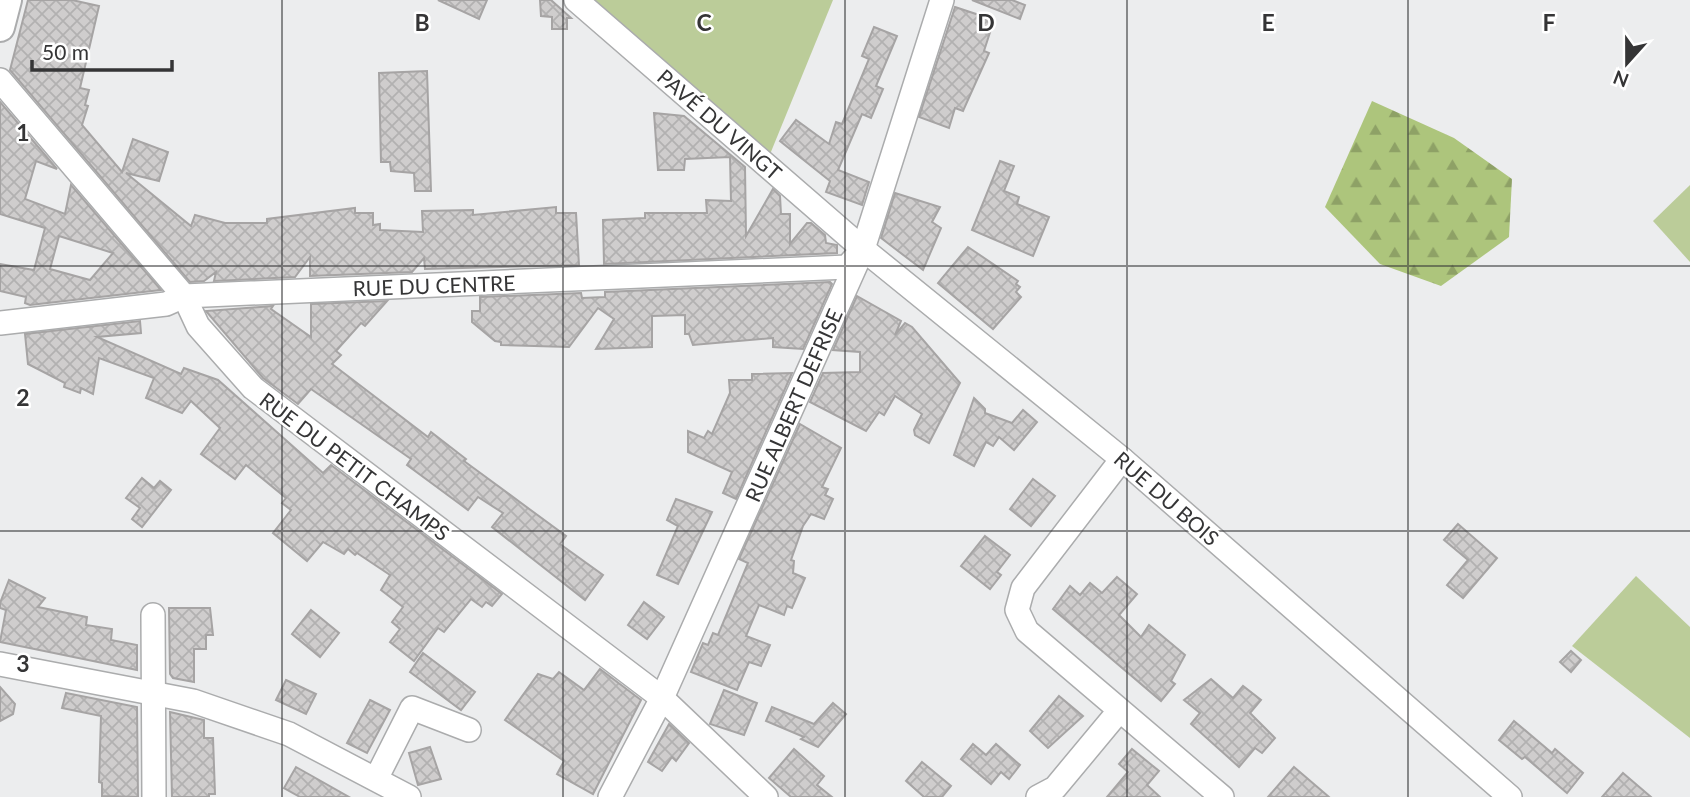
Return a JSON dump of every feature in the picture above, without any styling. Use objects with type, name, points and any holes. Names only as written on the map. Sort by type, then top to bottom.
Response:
[{"type":"street","points":[[0,27],[7,0]]},
{"type":"street","name":"PAVÉ DU VINGT","points":[[576,0],[863,249]]},
{"type":"street","name":"RUE ALBERT DEFRISE","points":[[610,797],[662,698],[863,249],[942,0]]},
{"type":"street","name":"RUE DU PETIT CHAMPS","points":[[0,80],[184,296],[198,326],[253,388],[662,698],[766,797]]},
{"type":"street","name":"RUE DU CENTRE","points":[[0,323],[166,304],[184,296],[847,267],[863,249]]},
{"type":"street","name":"RUE DU BOIS","points":[[863,249],[1122,459],[1510,797]]},
{"type":"street","points":[[1122,459],[1023,588],[1017,610],[1027,631],[1222,797]]},
{"type":"street","points":[[153,615],[154,797]]},
{"type":"street","points":[[0,664],[193,701],[289,734],[409,797]]},
{"type":"street","points":[[376,779],[412,708],[469,730]]},
{"type":"street","points":[[1038,797],[1055,788],[1119,711]]},
{"type":"green space","points":[[576,0],[833,0],[766,164]]},
{"type":"green space","points":[[1372,101],[1454,138],[1512,179],[1509,237],[1441,286],[1380,264],[1325,207]]},
{"type":"green space","points":[[1690,185],[1690,262],[1653,221]]},
{"type":"green space","points":[[1636,576],[1690,627],[1690,738],[1572,646]]},
{"type":"building","points":[[28,0],[72,0],[99,6],[80,88],[89,90],[85,105],[88,106],[82,125],[122,172],[133,139],[168,152],[159,181],[126,173],[191,226],[195,215],[225,223],[267,223],[267,219],[355,208],[355,213],[373,213],[373,225],[380,224],[380,230],[423,232],[422,211],[473,210],[473,215],[556,207],[556,213],[576,213],[579,265],[425,269],[424,258],[412,272],[310,276],[310,257],[295,277],[214,281],[216,272],[204,281],[190,282],[10,70]]},
{"type":"building","points":[[438,0],[487,0],[479,19]]},
{"type":"building","points":[[540,0],[551,0],[571,18],[567,18],[567,29],[552,29],[552,17],[541,16]]},
{"type":"building","points":[[972,0],[1012,0],[1025,5],[1020,19]]},
{"type":"building","points":[[955,7],[994,20],[984,51],[989,53],[963,111],[955,108],[949,128],[919,117]]},
{"type":"building","points":[[874,27],[897,36],[876,86],[883,89],[871,118],[862,114],[838,170],[869,182],[862,205],[826,192],[830,181],[780,141],[796,120],[829,144],[836,122],[842,124],[869,59],[862,56]]},
{"type":"building","points":[[427,71],[431,191],[415,191],[414,173],[391,171],[390,162],[381,162],[379,73]]},
{"type":"building","points":[[0,102],[57,169],[36,161],[25,199],[65,214],[71,185],[161,290],[30,305],[25,303],[26,297],[0,291],[0,264],[34,270],[45,228],[0,214]],"holes":[[[59,236],[113,253],[90,280],[50,269]]]},
{"type":"building","points":[[654,113],[684,116],[745,167],[746,236],[773,189],[780,196],[781,214],[790,214],[790,244],[807,223],[811,223],[825,235],[826,243],[837,245],[837,253],[604,264],[603,220],[645,218],[645,213],[707,213],[706,200],[731,201],[730,157],[685,159],[684,170],[658,170]]},
{"type":"building","points":[[1000,161],[1014,166],[1004,191],[1019,197],[1017,204],[1049,217],[1033,256],[972,230]]},
{"type":"building","points":[[895,193],[940,207],[932,222],[941,228],[923,270],[881,238]]},
{"type":"building","points":[[968,247],[1018,281],[1016,284],[1020,287],[1016,292],[1021,297],[993,329],[938,283]]},
{"type":"building","points":[[832,284],[803,349],[773,347],[773,338],[693,345],[689,334],[685,334],[685,315],[652,316],[652,347],[596,349],[614,319],[598,308],[569,347],[501,345],[501,342],[495,341],[472,322],[472,311],[480,311],[480,297],[581,293],[582,298],[605,297],[605,292]]},
{"type":"building","points":[[857,296],[901,321],[895,335],[905,323],[912,327],[960,383],[929,443],[915,435],[914,430],[922,414],[895,396],[884,415],[879,412],[866,431],[810,402],[823,373],[860,372],[860,352],[833,350]]},
{"type":"building","points":[[387,301],[365,326],[361,323],[336,351],[341,355],[332,364],[428,437],[431,432],[466,459],[464,461],[566,536],[560,544],[603,575],[585,600],[492,527],[503,513],[478,497],[468,510],[407,465],[411,459],[311,389],[298,404],[263,378],[206,311],[273,306],[271,309],[311,337],[311,304]]},
{"type":"building","points":[[140,321],[141,333],[97,337],[181,374],[184,368],[218,380],[323,473],[331,465],[502,594],[492,606],[486,602],[482,607],[471,599],[444,632],[438,628],[414,661],[390,642],[400,629],[392,622],[403,607],[381,590],[390,575],[357,553],[355,555],[348,549],[344,554],[323,542],[307,561],[273,533],[291,510],[282,503],[286,498],[246,465],[235,479],[201,454],[220,428],[191,401],[182,413],[146,398],[154,378],[99,358],[93,394],[81,388],[80,393],[64,387],[65,383],[28,364],[25,334]]},
{"type":"building","points":[[792,373],[736,499],[723,493],[732,472],[688,452],[688,431],[704,438],[708,431],[712,434],[730,393],[729,380],[752,380],[752,374]]},
{"type":"building","points":[[974,398],[985,409],[985,413],[1012,423],[1023,410],[1037,422],[1014,450],[999,437],[993,446],[986,442],[974,466],[954,455]]},
{"type":"building","points":[[800,424],[841,448],[822,487],[828,489],[825,495],[833,499],[824,519],[811,514],[803,526],[791,560],[794,561],[793,573],[805,578],[792,608],[787,606],[784,615],[759,605],[746,636],[770,645],[761,666],[749,662],[737,690],[691,672],[703,643],[708,645],[713,633],[718,635],[748,563],[739,559]]},
{"type":"building","points":[[142,478],[154,488],[160,481],[171,490],[142,527],[132,519],[140,508],[126,498]]},
{"type":"building","points":[[1033,479],[1055,496],[1031,526],[1010,509]]},
{"type":"building","points":[[676,499],[712,512],[678,584],[657,575],[678,526],[667,520]]},
{"type":"building","points":[[1458,524],[1497,558],[1463,598],[1447,585],[1468,560],[1444,540]]},
{"type":"building","points":[[985,536],[1010,555],[997,572],[1001,575],[990,589],[961,566]]},
{"type":"building","points":[[1117,577],[1137,594],[1119,615],[1141,637],[1149,625],[1185,655],[1171,681],[1175,684],[1161,701],[1053,609],[1070,586],[1080,595],[1090,583],[1102,593]]},
{"type":"building","points":[[9,580],[45,598],[38,607],[87,617],[86,625],[112,629],[111,640],[137,645],[137,670],[0,642],[6,610],[0,608],[0,603]]},
{"type":"building","points":[[644,602],[664,617],[647,639],[628,625]]},
{"type":"building","points":[[169,608],[210,608],[213,635],[206,635],[206,649],[194,649],[194,682],[173,678],[170,674]]},
{"type":"building","points":[[311,610],[339,633],[320,657],[292,634]]},
{"type":"building","points":[[1571,651],[1581,660],[1571,672],[1560,662]]},
{"type":"building","points":[[423,653],[475,692],[461,710],[410,672]]},
{"type":"building","points":[[600,669],[641,700],[593,794],[557,774],[564,761],[505,720],[538,674],[553,679],[559,672],[584,690]]},
{"type":"building","points":[[1211,679],[1233,698],[1243,686],[1261,700],[1250,713],[1275,738],[1262,753],[1255,748],[1239,767],[1191,724],[1200,713],[1184,700]]},
{"type":"building","points":[[286,680],[316,694],[306,714],[276,700]]},
{"type":"building","points":[[0,687],[15,704],[13,714],[0,721]]},
{"type":"building","points":[[724,690],[757,703],[744,735],[710,724]]},
{"type":"building","points":[[66,693],[137,707],[138,797],[102,796],[102,783],[99,782],[101,716],[62,708]]},
{"type":"building","points":[[1059,696],[1083,716],[1048,748],[1030,731]]},
{"type":"building","points":[[370,700],[390,710],[367,753],[347,743]]},
{"type":"building","points":[[833,703],[846,714],[818,747],[801,739],[804,737],[766,721],[772,707],[814,724]]},
{"type":"building","points":[[170,712],[204,720],[204,738],[213,738],[215,794],[209,794],[209,797],[172,797]]},
{"type":"building","points":[[1514,721],[1552,753],[1555,749],[1583,773],[1567,793],[1525,757],[1522,759],[1499,740]]},
{"type":"building","points":[[669,724],[689,743],[676,761],[672,757],[662,771],[648,762]]},
{"type":"building","points":[[973,744],[986,755],[996,744],[1020,765],[1009,779],[1001,772],[991,784],[961,759]]},
{"type":"building","points":[[430,747],[441,779],[418,785],[409,753]]},
{"type":"building","points":[[794,749],[824,776],[817,785],[832,797],[791,797],[769,778]]},
{"type":"building","points":[[1132,749],[1159,771],[1147,785],[1160,797],[1107,797],[1128,772],[1119,764]]},
{"type":"building","points":[[922,762],[951,786],[942,797],[924,797],[906,781]]},
{"type":"building","points":[[296,767],[349,797],[300,797],[284,788]]},
{"type":"building","points":[[1294,767],[1329,797],[1268,797]]},
{"type":"building","points":[[1623,773],[1651,797],[1602,797]]}]
